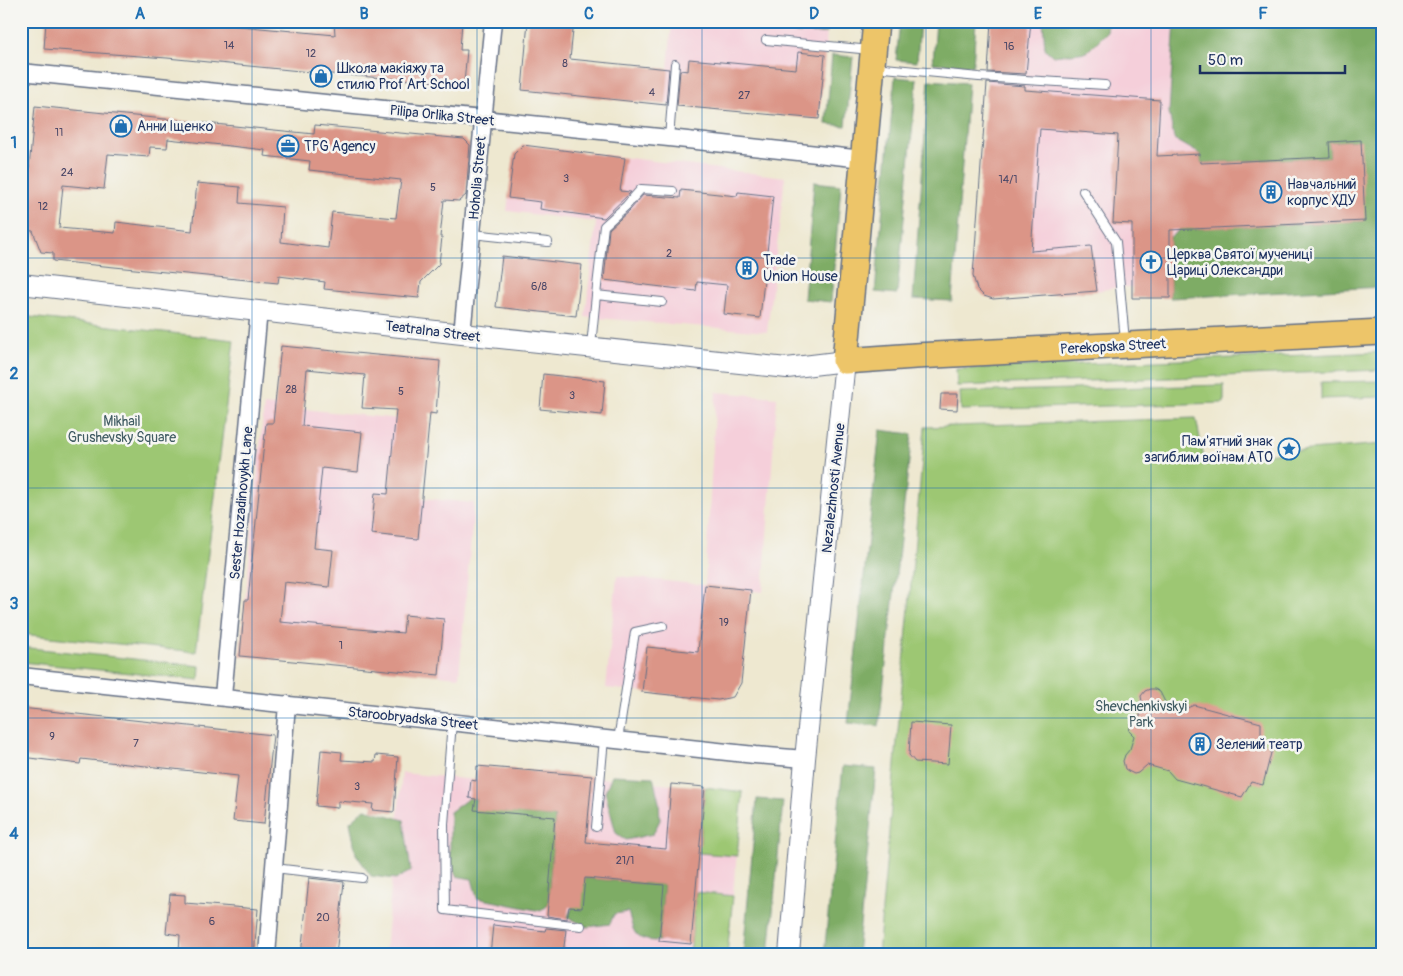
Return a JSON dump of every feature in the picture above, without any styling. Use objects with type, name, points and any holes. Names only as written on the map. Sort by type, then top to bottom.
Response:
[{"type":"main road","name":"Nezalezhnosti Avenue","points":[[845,361],[876,21]]},
{"type":"main road","name":"Perekopska Street","points":[[845,361],[1382,332]]},
{"type":"street","name":"Hoholia Street","points":[[462,334],[492,21]]},
{"type":"street","name":"Pilipa Orlika Street","points":[[21,72],[862,159]]},
{"type":"street","name":"Teatralna Street","points":[[21,284],[462,334],[787,368],[845,361]]},
{"type":"street","name":"Sester Hozadinovykh Lane","points":[[223,696],[259,310]]},
{"type":"street","name":"Nezalezhnosti Avenue","points":[[789,955],[845,361]]},
{"type":"street","name":"Staroobryadska Street","points":[[21,676],[806,759]]},
{"type":"street","points":[[267,955],[287,704]]},
{"type":"lane","points":[[766,40],[979,77],[1105,85]]},
{"type":"lane","points":[[669,138],[675,64]]},
{"type":"lane","points":[[590,348],[604,226],[641,189],[673,191]]},
{"type":"lane","points":[[1083,191],[1116,242],[1125,345]]},
{"type":"lane","points":[[472,234],[548,242]]},
{"type":"lane","points":[[596,295],[662,302]]},
{"type":"lane","points":[[596,827],[611,739],[635,632],[663,626]]},
{"type":"lane","points":[[452,722],[444,824],[445,910],[581,926]]},
{"type":"lane","points":[[274,868],[362,878]]},
{"type":"shaded area","points":[[672,21],[828,21],[819,119],[665,104]]},
{"type":"shaded area","points":[[991,21],[1382,21],[1382,287],[1119,287],[1097,291],[993,299],[984,296],[977,289],[973,276]]},
{"type":"shaded area","points":[[523,145],[785,177],[767,332],[585,317],[596,222],[507,211],[514,154]]},
{"type":"shaded area","points":[[716,392],[777,397],[763,592],[751,591],[741,683],[733,697],[718,700],[606,688],[617,576],[705,585]]},
{"type":"shaded area","points":[[264,405],[429,422],[422,498],[474,503],[459,677],[240,656]]},
{"type":"shaded area","points":[[477,766],[743,792],[727,955],[422,955],[385,951],[402,773],[476,780]]},
{"type":"green space","points":[[765,21],[828,21],[827,33],[786,31],[771,26]]},
{"type":"green space","points":[[900,21],[920,21],[917,62],[896,60]]},
{"type":"green space","points":[[936,21],[976,21],[973,66],[933,63]]},
{"type":"green space","points":[[1043,21],[1108,21],[1107,32],[1087,52],[1053,56],[1045,49]]},
{"type":"green space","points":[[1175,21],[1382,21],[1382,287],[1170,298],[1170,237],[1181,229],[1364,221],[1360,140],[1329,142],[1330,157],[1201,163],[1200,154],[1174,139],[1169,112]]},
{"type":"green space","points":[[832,55],[853,57],[846,126],[826,124]]},
{"type":"green space","points":[[895,77],[917,79],[897,294],[875,292]]},
{"type":"green space","points":[[929,80],[968,83],[952,301],[913,299]]},
{"type":"green space","points":[[814,182],[841,185],[831,302],[804,299]]},
{"type":"green space","name":"Mikhail Grushevsky Square","points":[[21,316],[234,340],[196,652],[21,634]]},
{"type":"green space","points":[[1382,352],[1382,370],[957,386],[956,369]]},
{"type":"green space","points":[[1382,381],[1382,397],[1321,399],[1321,382]]},
{"type":"green space","points":[[1224,385],[1224,403],[961,410],[960,392]]},
{"type":"green space","name":"Shevchenkivskyi Park","points":[[1196,418],[1204,459],[1382,444],[1382,955],[878,955],[925,427]]},
{"type":"green space","points":[[880,430],[912,434],[879,726],[848,723]]},
{"type":"green space","points":[[21,647],[200,666],[199,680],[21,662]]},
{"type":"green space","points":[[843,766],[876,769],[857,955],[824,955]]},
{"type":"green space","points":[[612,775],[653,777],[659,802],[660,820],[653,834],[626,840],[616,833],[605,792]]},
{"type":"green space","points":[[705,787],[743,792],[737,856],[699,853]]},
{"type":"green space","points":[[469,798],[476,799],[474,809],[555,817],[548,905],[541,911],[477,898],[472,879],[456,876],[450,859],[450,812]]},
{"type":"green space","points":[[757,799],[783,801],[769,955],[743,955]]},
{"type":"green space","points":[[365,809],[404,820],[411,871],[396,879],[371,876],[356,854],[350,822]]},
{"type":"green space","points":[[585,878],[664,885],[659,941],[644,939],[636,934],[628,912],[614,914],[610,924],[587,927],[568,917]]},
{"type":"green space","points":[[696,892],[733,896],[727,955],[690,955]]},
{"type":"building","points":[[46,21],[186,21],[335,35],[334,21],[462,21],[460,50],[467,50],[464,84],[44,49]]},
{"type":"building","points":[[528,21],[574,21],[570,59],[669,69],[666,105],[522,90]]},
{"type":"building","points":[[991,21],[1031,21],[1026,74],[988,72]]},
{"type":"building","points":[[798,52],[825,55],[819,119],[677,106],[680,70],[688,71],[689,59],[796,69]]},
{"type":"building","points":[[987,83],[1025,86],[1025,90],[1160,100],[1157,156],[1200,154],[1201,163],[1330,157],[1329,142],[1361,140],[1365,221],[1170,230],[1170,298],[1132,298],[1132,224],[1113,223],[1118,135],[1040,129],[1031,251],[1091,246],[1097,291],[993,299],[984,296],[977,289],[973,276]]},
{"type":"building","points":[[35,106],[314,134],[315,125],[464,139],[470,145],[466,195],[459,201],[444,200],[439,264],[421,282],[419,298],[324,289],[325,282],[279,276],[278,283],[53,261],[53,253],[41,252],[33,231],[23,230]],"holes":[[[168,139],[265,150],[264,156],[310,161],[309,170],[401,180],[396,218],[332,212],[328,248],[281,242],[283,207],[239,203],[240,187],[197,183],[192,231],[116,222],[115,233],[59,228],[63,185],[104,189],[108,154],[149,157],[150,147],[167,148]]]},
{"type":"building","points":[[523,145],[625,158],[620,191],[631,192],[604,218],[540,209],[541,202],[508,198],[514,154]]},
{"type":"building","points":[[681,190],[737,196],[738,192],[773,196],[760,318],[724,314],[727,285],[697,282],[696,291],[604,280],[609,229],[643,195],[680,198]]},
{"type":"building","points":[[502,256],[582,265],[576,316],[496,307]]},
{"type":"building","points":[[281,346],[440,361],[436,414],[430,413],[418,539],[371,534],[375,493],[388,494],[396,410],[362,408],[365,375],[307,369],[302,426],[362,432],[358,472],[322,468],[314,548],[333,550],[329,587],[284,582],[280,622],[403,633],[405,615],[444,619],[439,675],[240,656],[245,600],[248,600],[266,423],[273,423]]},
{"type":"building","points":[[543,374],[605,381],[602,415],[540,409]]},
{"type":"building","points":[[941,394],[958,394],[957,410],[940,409]]},
{"type":"building","points":[[705,585],[751,590],[741,683],[733,697],[718,700],[642,692],[647,647],[698,652]]},
{"type":"building","name":"Зелений театр","points":[[1150,689],[1160,692],[1166,704],[1185,709],[1194,705],[1261,723],[1261,742],[1273,745],[1263,785],[1251,782],[1242,797],[1175,779],[1168,771],[1147,765],[1134,774],[1125,769],[1123,761],[1130,749],[1134,736],[1129,731],[1131,724],[1139,719],[1143,707],[1141,696]]},
{"type":"building","points":[[21,708],[273,735],[264,824],[233,821],[238,776],[81,759],[80,764],[21,757]]},
{"type":"building","points":[[911,722],[951,725],[948,764],[915,762],[909,755]]},
{"type":"building","points":[[321,750],[342,752],[341,760],[375,762],[376,755],[398,757],[394,812],[372,810],[373,804],[338,801],[338,808],[316,806]]},
{"type":"building","points":[[477,766],[592,776],[586,842],[666,849],[671,784],[705,787],[691,944],[659,941],[664,885],[585,878],[582,908],[569,907],[567,919],[547,916],[555,817],[474,810],[476,799],[469,798],[471,780],[476,781]]},
{"type":"building","points":[[309,878],[344,882],[336,955],[301,955]]},
{"type":"building","points":[[170,894],[185,895],[185,903],[258,909],[254,955],[208,955],[179,952],[180,935],[166,933]]},
{"type":"building","points":[[493,925],[545,931],[546,928],[566,930],[563,955],[490,955]]},
{"type":"place","name":"Школа макіяжу та стилю Prof Art School","points":[[321,76]]},
{"type":"place","name":"Анни Іщенко","points":[[121,126]]},
{"type":"place","name":"TPG Agency","points":[[288,146]]},
{"type":"place","name":"Навчальний корпус ХДУ","points":[[1271,192]]},
{"type":"place","name":"Церква Святої мучениці Цариці Олександри","points":[[1151,262]]},
{"type":"place","name":"Trade Union House","points":[[747,268]]},
{"type":"place","name":"Пам'ятний знак загиблим воїнам АТО","points":[[1289,449]]},
{"type":"place","name":"Зелений театр","points":[[1200,744]]}]
